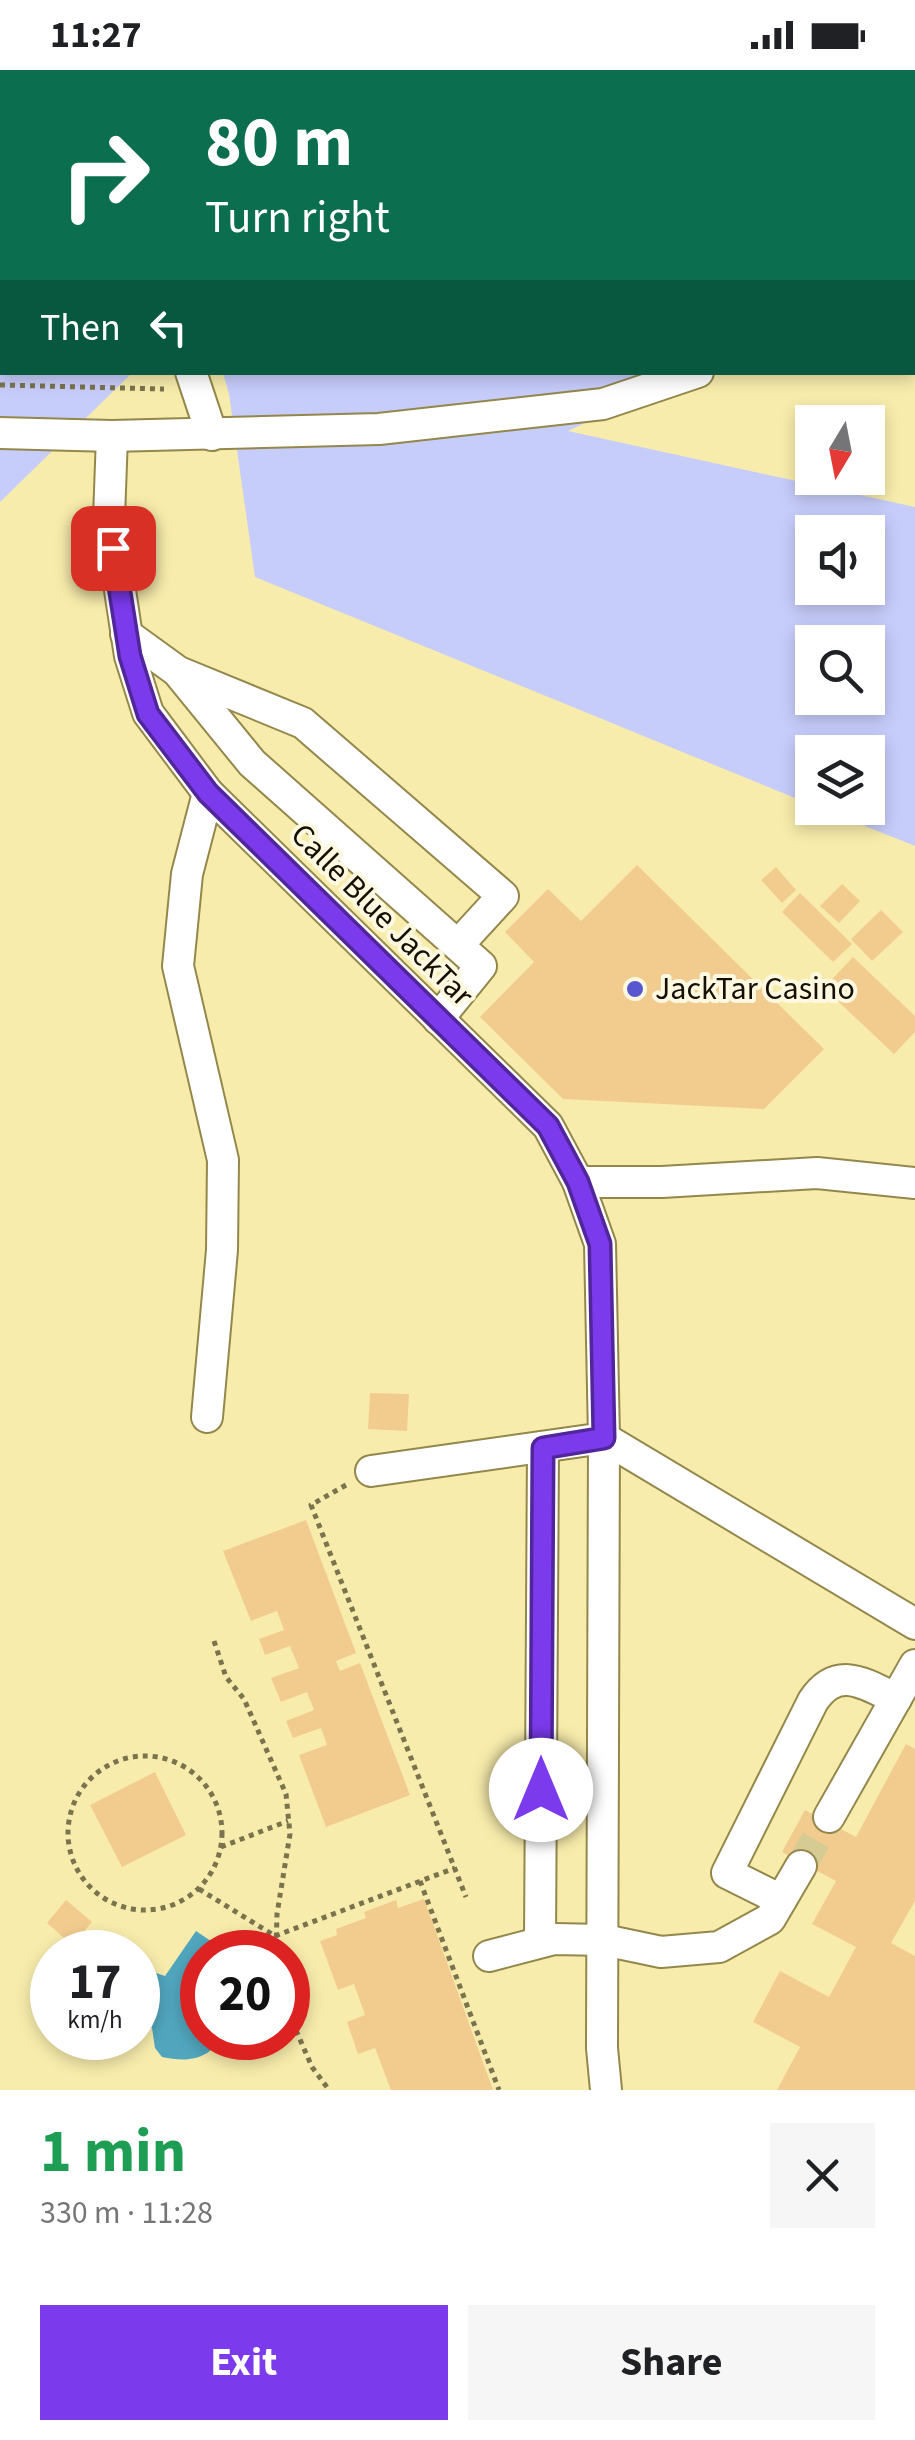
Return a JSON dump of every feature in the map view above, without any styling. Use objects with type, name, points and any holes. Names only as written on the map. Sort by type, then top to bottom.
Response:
[{"type":"street","points":[[0,433],[212,435],[379,429],[566,411],[604,404],[689,375]]},
{"type":"street","points":[[194,381],[212,435]]},
{"type":"street","name":"Calle Blue JackTar","points":[[112,436],[109,518],[130,656],[148,714],[208,793],[548,1126],[578,1182],[600,1244],[604,1438],[602,2048],[606,2090]]},
{"type":"street","points":[[126,634],[177,671],[302,723],[503,896],[458,945]]},
{"type":"street","points":[[177,671],[252,763],[481,966],[438,1019]]},
{"type":"street","points":[[206,1417],[222,1250],[223,1160],[178,966],[187,874],[208,793]]},
{"type":"street","points":[[578,1182],[662,1182],[817,1173],[915,1183]]},
{"type":"street","points":[[372,1471],[604,1438],[915,1624]]},
{"type":"street","points":[[540,1942],[543,1448]]},
{"type":"street","points":[[828,1817],[915,1665]]},
{"type":"street","points":[[781,1900],[727,1873],[813,1701],[822,1688],[839,1679],[865,1684],[896,1699]]},
{"type":"street","points":[[488,1956],[554,1939],[604,1940],[661,1952],[720,1947],[770,1920],[801,1866]]},
{"type":"path","points":[[0,384],[194,381]]},
{"type":"path","points":[[372,1471],[311,1505],[466,1897]]},
{"type":"path","points":[[214,1641],[226,1676],[244,1699],[286,1794],[290,1834],[275,1930]]},
{"type":"path","points":[[146,1756],[172,1760],[194,1772],[210,1791],[220,1813],[218,1861],[198,1889],[187,1899],[164,1909],[138,1910],[112,1904],[91,1889],[76,1868],[68,1842],[69,1816],[79,1792],[97,1773],[120,1760],[146,1756]]},
{"type":"path","points":[[221,1848],[288,1821]]},
{"type":"path","points":[[290,1930],[454,1868]]},
{"type":"path","points":[[420,1881],[499,2090]]},
{"type":"path","points":[[198,1889],[264,1930]]},
{"type":"path","points":[[309,2060],[329,2090]]},
{"type":"shaded area","points":[[0,375],[130,375],[0,502]]},
{"type":"shaded area","points":[[224,375],[686,375],[568,431],[795,481],[795,495],[860,495],[915,507],[915,846],[862,825],[885,825],[885,735],[795,735],[795,798],[255,577]]},
{"type":"shaded area","points":[[180,1954],[180,2059],[160,2054],[160,1974],[165,1976]]},
{"type":"building","name":"JackTar Casino","points":[[637,865],[824,1049],[764,1109],[563,1099],[480,1017],[534,962],[505,932],[548,889],[581,921]]},
{"type":"building","points":[[776,867],[796,890],[782,903],[761,880]]},
{"type":"building","points":[[842,884],[860,901],[839,923],[820,906]]},
{"type":"building","points":[[800,893],[852,944],[833,962],[782,912]]},
{"type":"building","points":[[881,910],[903,932],[872,961],[851,939]]},
{"type":"building","points":[[853,957],[915,1016],[915,1032],[894,1054],[824,988]]},
{"type":"building","points":[[370,1393],[409,1394],[407,1431],[368,1429]]},
{"type":"building","points":[[306,1520],[356,1653],[336,1661],[340,1671],[360,1663],[410,1795],[326,1827],[299,1755],[327,1745],[321,1728],[293,1738],[286,1721],[314,1710],[307,1692],[281,1702],[271,1678],[299,1668],[290,1646],[265,1655],[259,1639],[284,1630],[277,1611],[251,1621],[223,1551]]},
{"type":"building","points":[[906,1744],[915,1749],[915,1901],[891,1943],[915,1956],[915,2090],[777,2090],[800,2047],[753,2022],[780,1971],[829,1997],[856,1947],[812,1924],[836,1881],[782,1852],[805,1810],[856,1837]]},
{"type":"building","points":[[155,1772],[186,1835],[122,1867],[90,1805]]},
{"type":"building","points":[[424,1899],[493,2090],[391,2090],[375,2048],[358,2054],[347,2022],[365,2015],[354,1984],[338,1990],[320,1941],[337,1935],[336,1929],[366,1918],[364,1912],[396,1900],[398,1908]]},
{"type":"building","points":[[66,1900],[92,1922],[85,1930],[55,1930],[47,1923]]},
{"type":"tunnel","points":[[801,1866],[829,1817]]},
{"type":"place","name":"JackTar Casino","points":[[635,989]]},
{"type":"route","points":[[113,548],[130,656],[148,714],[208,793],[548,1126],[578,1182],[600,1244],[604,1438],[543,1448],[541,1790]]}]
